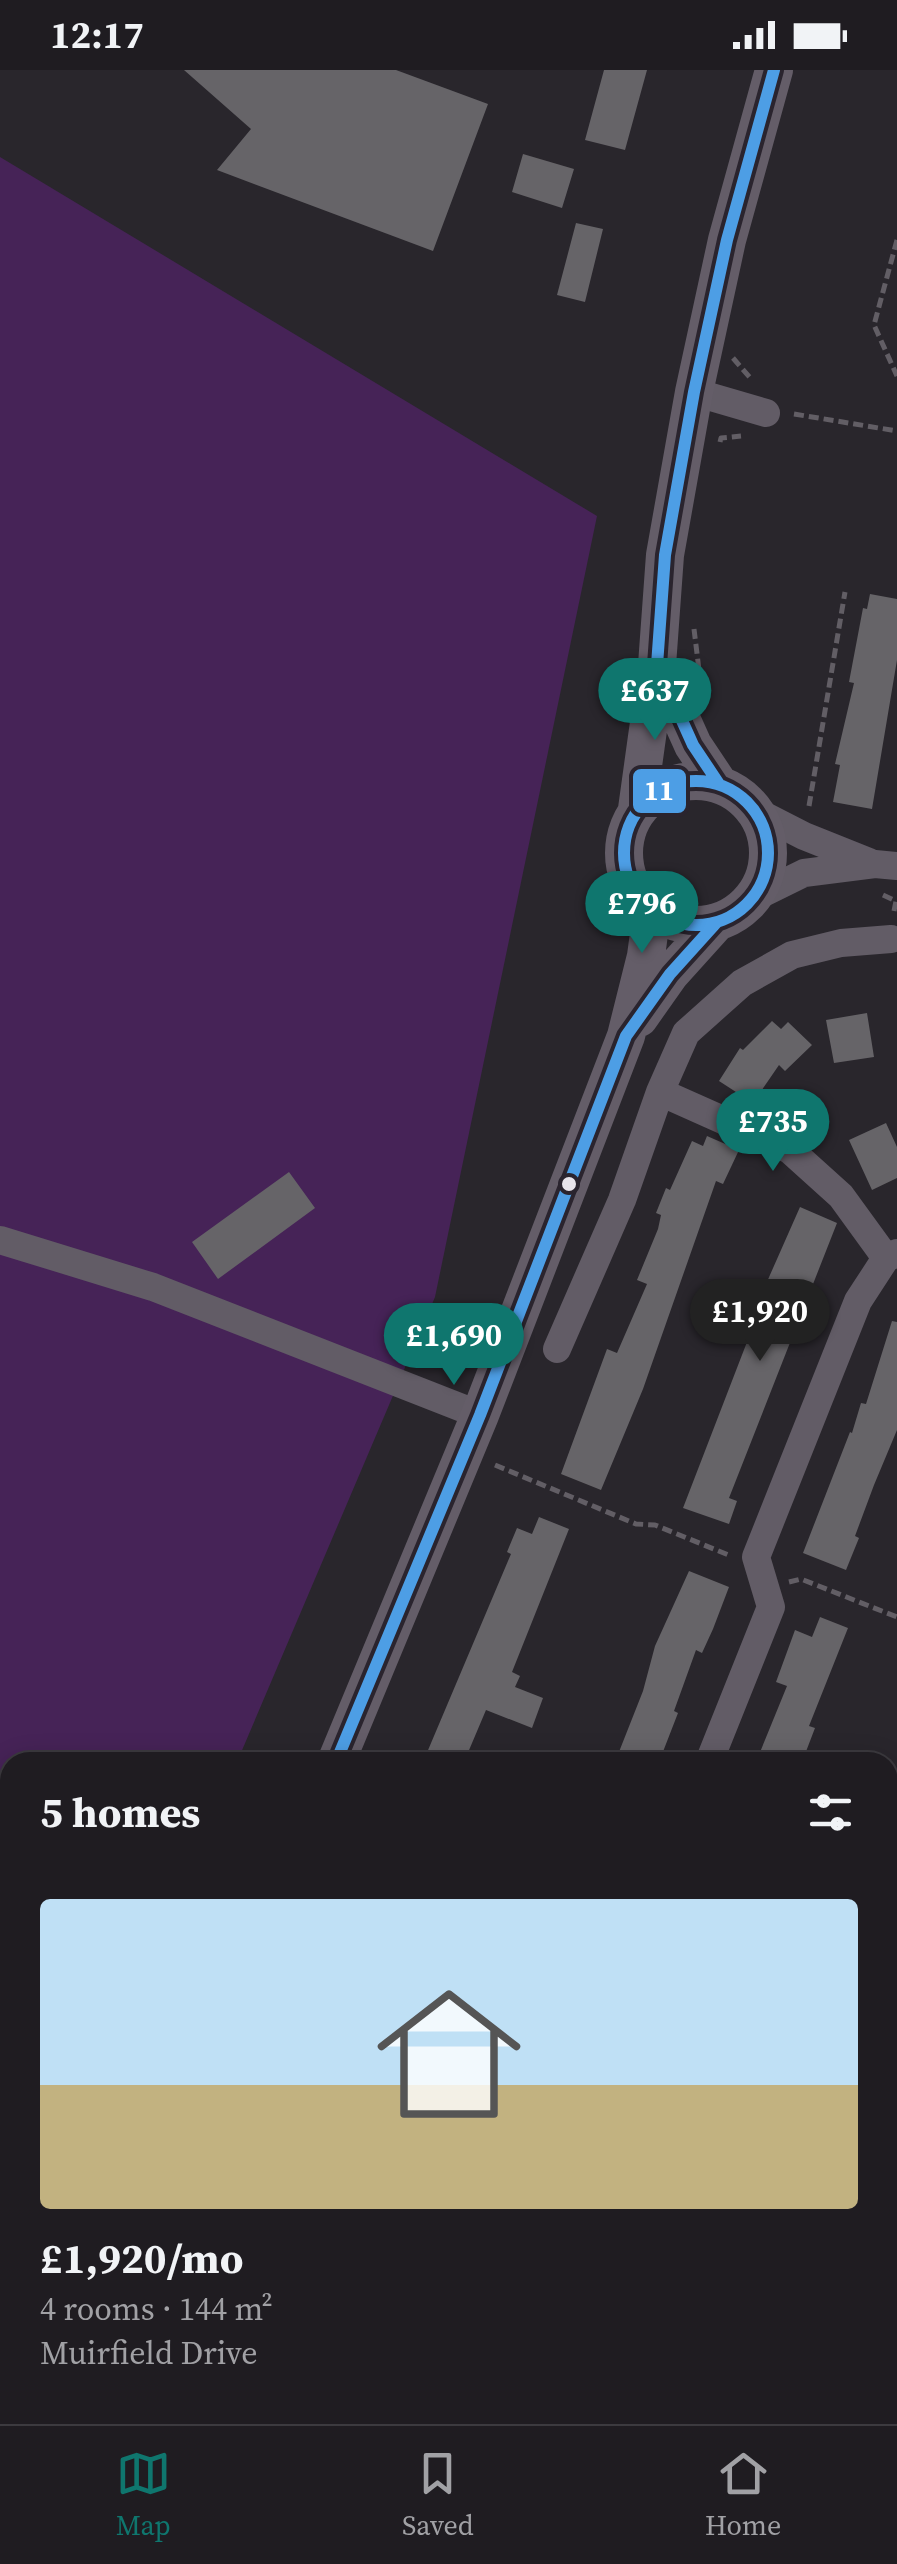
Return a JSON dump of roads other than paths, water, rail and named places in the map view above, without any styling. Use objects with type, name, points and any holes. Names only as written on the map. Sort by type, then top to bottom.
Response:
[{"type":"main road","points":[[637,809],[657,665],[665,555],[694,392],[769,71]]},
{"type":"main road","points":[[657,665],[692,745],[720,784]]},
{"type":"main road","points":[[697,780],[720,784],[740,794],[756,811],[766,832],[768,855],[764,877],[753,898],[730,917],[694,926],[672,922],[652,911],[636,895],[626,874],[626,829],[637,809],[654,793],[674,783],[697,780]]},
{"type":"main road","points":[[340,1752],[480,1415],[626,1036],[646,956],[652,911]]},
{"type":"main road","points":[[626,1036],[670,974],[716,922]]},
{"type":"street","points":[[694,392],[766,413]]},
{"type":"street","points":[[756,811],[804,836],[886,865]]},
{"type":"street","points":[[753,898],[804,873],[886,865]]},
{"type":"street","points":[[557,1349],[622,1200],[660,1092],[686,1033],[742,983],[792,954],[842,943],[891,939]]},
{"type":"street","points":[[660,1092],[790,1150],[841,1196],[892,1255],[858,1301],[756,1557],[771,1608],[712,1752]]},
{"type":"street","points":[[0,1240],[153,1288],[480,1415]]}]
